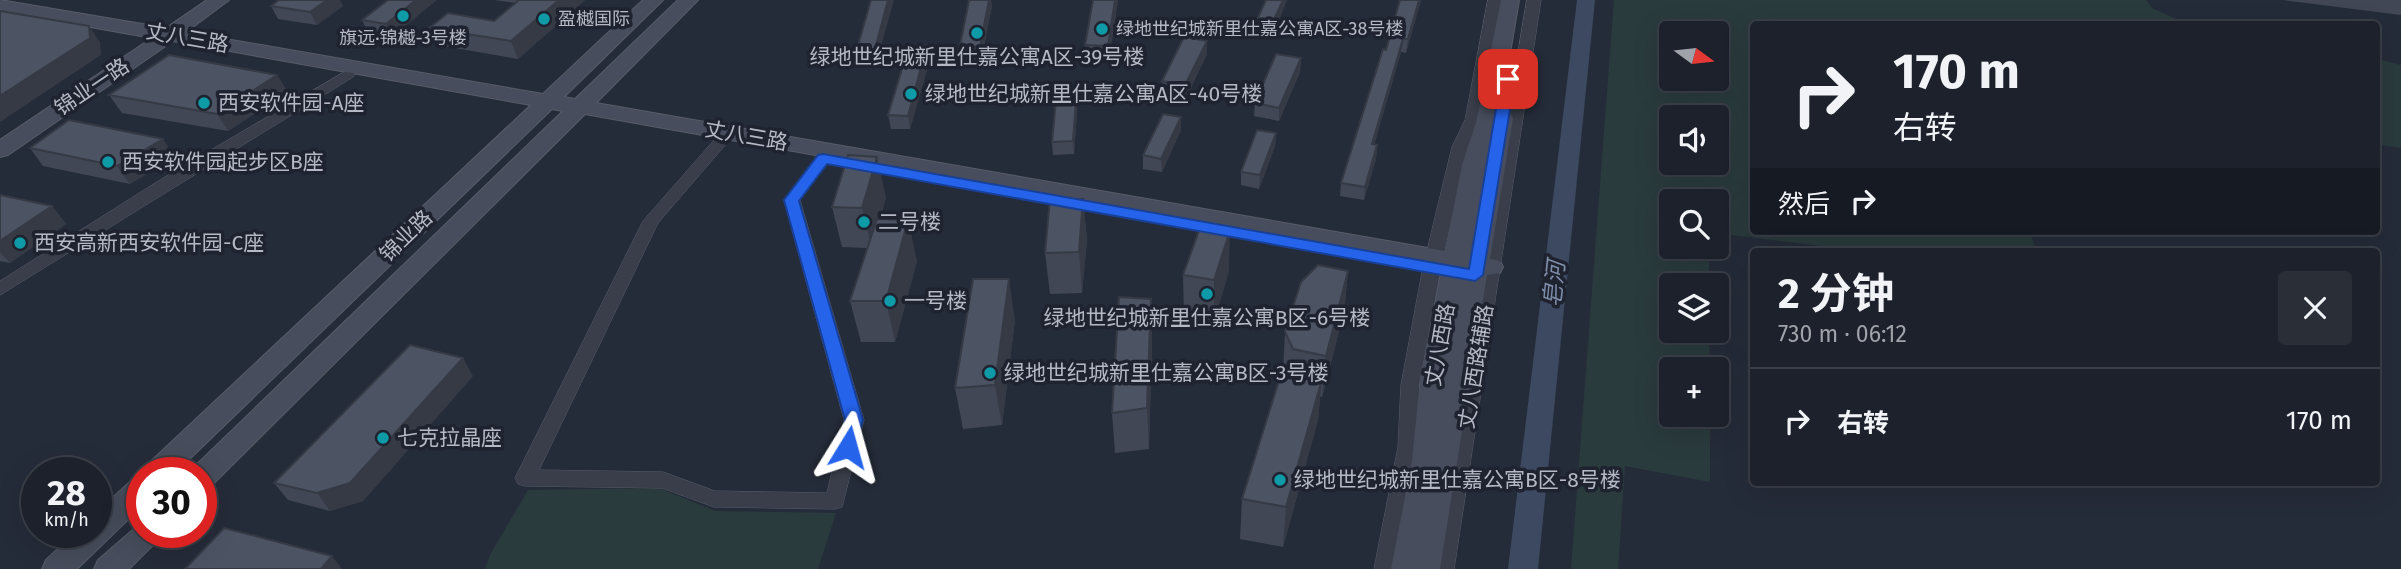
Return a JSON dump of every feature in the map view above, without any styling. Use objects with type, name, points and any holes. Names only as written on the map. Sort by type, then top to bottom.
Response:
[{"type":"street","name":"锦业一路","points":[[0,150],[207,0]]},
{"type":"street","name":"锦业一路","points":[[0,141],[158,37],[220,0]]},
{"type":"street","name":"锦业路","points":[[174,457],[654,0]]},
{"type":"street","name":"锦业路","points":[[217,462],[689,0]]},
{"type":"street","name":"丈八西路辅路","points":[[1444,569],[1460,266],[1460,147],[1473,120],[1495,0]]},
{"type":"street","name":"丈八西路","points":[[1424,569],[1473,164],[1488,123],[1510,0]]},
{"type":"street","name":"丈八西路","points":[[1406,569],[1426,461],[1433,380],[1521,0]]},
{"type":"street","name":"丈八西路辅路","points":[[1385,569],[1408,447],[1410,385],[1460,266],[1534,0]]},
{"type":"street","name":"丈八三路","points":[[0,5],[348,74],[545,105]]},
{"type":"street","name":"丈八三路","points":[[0,13],[158,37],[1460,266]]},
{"type":"street","points":[[0,289],[348,74]]},
{"type":"street","name":"丈八三路","points":[[575,110],[721,141],[823,159],[1460,266]]},
{"type":"street","points":[[721,141],[652,221],[525,478],[663,480],[714,499],[835,501],[854,420],[792,200],[823,159]]},
{"type":"street","points":[[112,517],[126,503]]},
{"type":"street","points":[[57,569],[79,548]]},
{"type":"street","points":[[109,569],[131,548]]},
{"type":"shaded area","points":[[1614,0],[2146,0],[2152,8],[2180,21],[1750,21],[1750,235],[2031,235],[2035,248],[1836,248],[1729,235],[1729,189],[1659,189],[1659,259],[1709,259],[1709,273],[1659,273],[1659,343],[1709,343],[1710,357],[1659,357],[1659,427],[1710,427],[1710,482],[1625,466],[1618,569],[1571,569]]},
{"type":"shaded area","points":[[2380,60],[2401,65],[2401,148],[2380,144]]},
{"type":"shaded area","points":[[659,488],[715,511],[836,513],[818,569],[485,569],[490,555],[528,490]]},
{"type":"building","points":[[279,0],[327,0],[310,12],[271,6]]},
{"type":"building","points":[[388,0],[416,0],[386,24],[362,20]]},
{"type":"building","points":[[519,0],[559,0],[511,41],[429,28],[448,13],[494,21]]},
{"type":"building","points":[[871,0],[888,0],[875,49],[857,49]]},
{"type":"building","name":"绿地世纪城新里仕嘉公寓A区-39号楼","points":[[969,0],[989,0],[980,47],[960,46]]},
{"type":"building","name":"绿地世纪城新里仕嘉公寓A区-38号楼","points":[[1093,0],[1115,0],[1108,46],[1085,45]]},
{"type":"building","points":[[1266,0],[1283,0],[1272,24],[1256,22]]},
{"type":"building","points":[[1400,0],[1419,0],[1408,39],[1403,39],[1372,144],[1377,145],[1365,187],[1341,183],[1383,49],[1386,50]]},
{"type":"building","points":[[0,11],[89,26],[90,38],[0,96]]},
{"type":"building","points":[[1184,37],[1207,41],[1185,85],[1162,81]]},
{"type":"building","points":[[927,45],[908,116],[888,115],[909,46]]},
{"type":"building","points":[[1276,54],[1301,58],[1279,108],[1255,103]]},
{"type":"building","points":[[169,55],[277,75],[217,114],[109,95]]},
{"type":"building","points":[[1076,99],[1073,141],[1052,142],[1056,100]]},
{"type":"building","points":[[1163,114],[1181,117],[1161,159],[1143,155]]},
{"type":"building","points":[[69,120],[163,139],[117,166],[30,148]]},
{"type":"building","points":[[1257,130],[1276,133],[1260,175],[1241,172]]},
{"type":"building","points":[[848,155],[877,157],[862,208],[832,207]]},
{"type":"building","points":[[0,195],[52,206],[0,241]]},
{"type":"building","points":[[1050,199],[1083,199],[1079,252],[1045,253]]},
{"type":"building","points":[[877,219],[908,220],[886,301],[850,301]]},
{"type":"building","points":[[1201,225],[1230,231],[1214,280],[1183,275]]},
{"type":"building","points":[[1318,265],[1348,271],[1326,356],[1293,349],[1285,332],[1301,282]]},
{"type":"building","points":[[973,279],[1009,279],[995,385],[955,388]]},
{"type":"building","points":[[1119,297],[1151,299],[1147,408],[1112,413]]},
{"type":"building","points":[[410,345],[463,358],[350,483],[317,493],[274,483]]},
{"type":"building","points":[[1282,371],[1322,379],[1286,507],[1242,499]]},
{"type":"building","points":[[224,528],[332,556],[321,569],[185,569],[205,548],[217,548],[217,535]]},
{"type":"waterway","name":"皂河","points":[[1523,569],[1586,0]]},
{"type":"place","name":"旗远·锦樾-3号楼","points":[[403,16]]},
{"type":"place","name":"盈樾国际","points":[[544,19]]},
{"type":"place","name":"绿地世纪城新里仕嘉公寓A区-38号楼","points":[[1102,29]]},
{"type":"place","name":"绿地世纪城新里仕嘉公寓A区-39号楼","points":[[977,33]]},
{"type":"place","name":"绿地世纪城新里仕嘉公寓A区-40号楼","points":[[911,94]]},
{"type":"place","name":"西安软件园-A座","points":[[204,103]]},
{"type":"place","name":"西安软件园起步区B座","points":[[108,162]]},
{"type":"place","name":"二号楼","points":[[864,222]]},
{"type":"place","name":"西安高新西安软件园-C座","points":[[20,243]]},
{"type":"place","name":"绿地世纪城新里仕嘉公寓B区-6号楼","points":[[1207,294]]},
{"type":"place","name":"一号楼","points":[[890,301]]},
{"type":"place","name":"绿地世纪城新里仕嘉公寓B区-3号楼","points":[[990,373]]},
{"type":"place","name":"七克拉晶座","points":[[383,438]]},
{"type":"place","name":"绿地世纪城新里仕嘉公寓B区-8号楼","points":[[1280,480]]},
{"type":"route","points":[[848,447],[854,420],[792,200],[823,159],[1004,189],[1475,275],[1508,79]]}]
